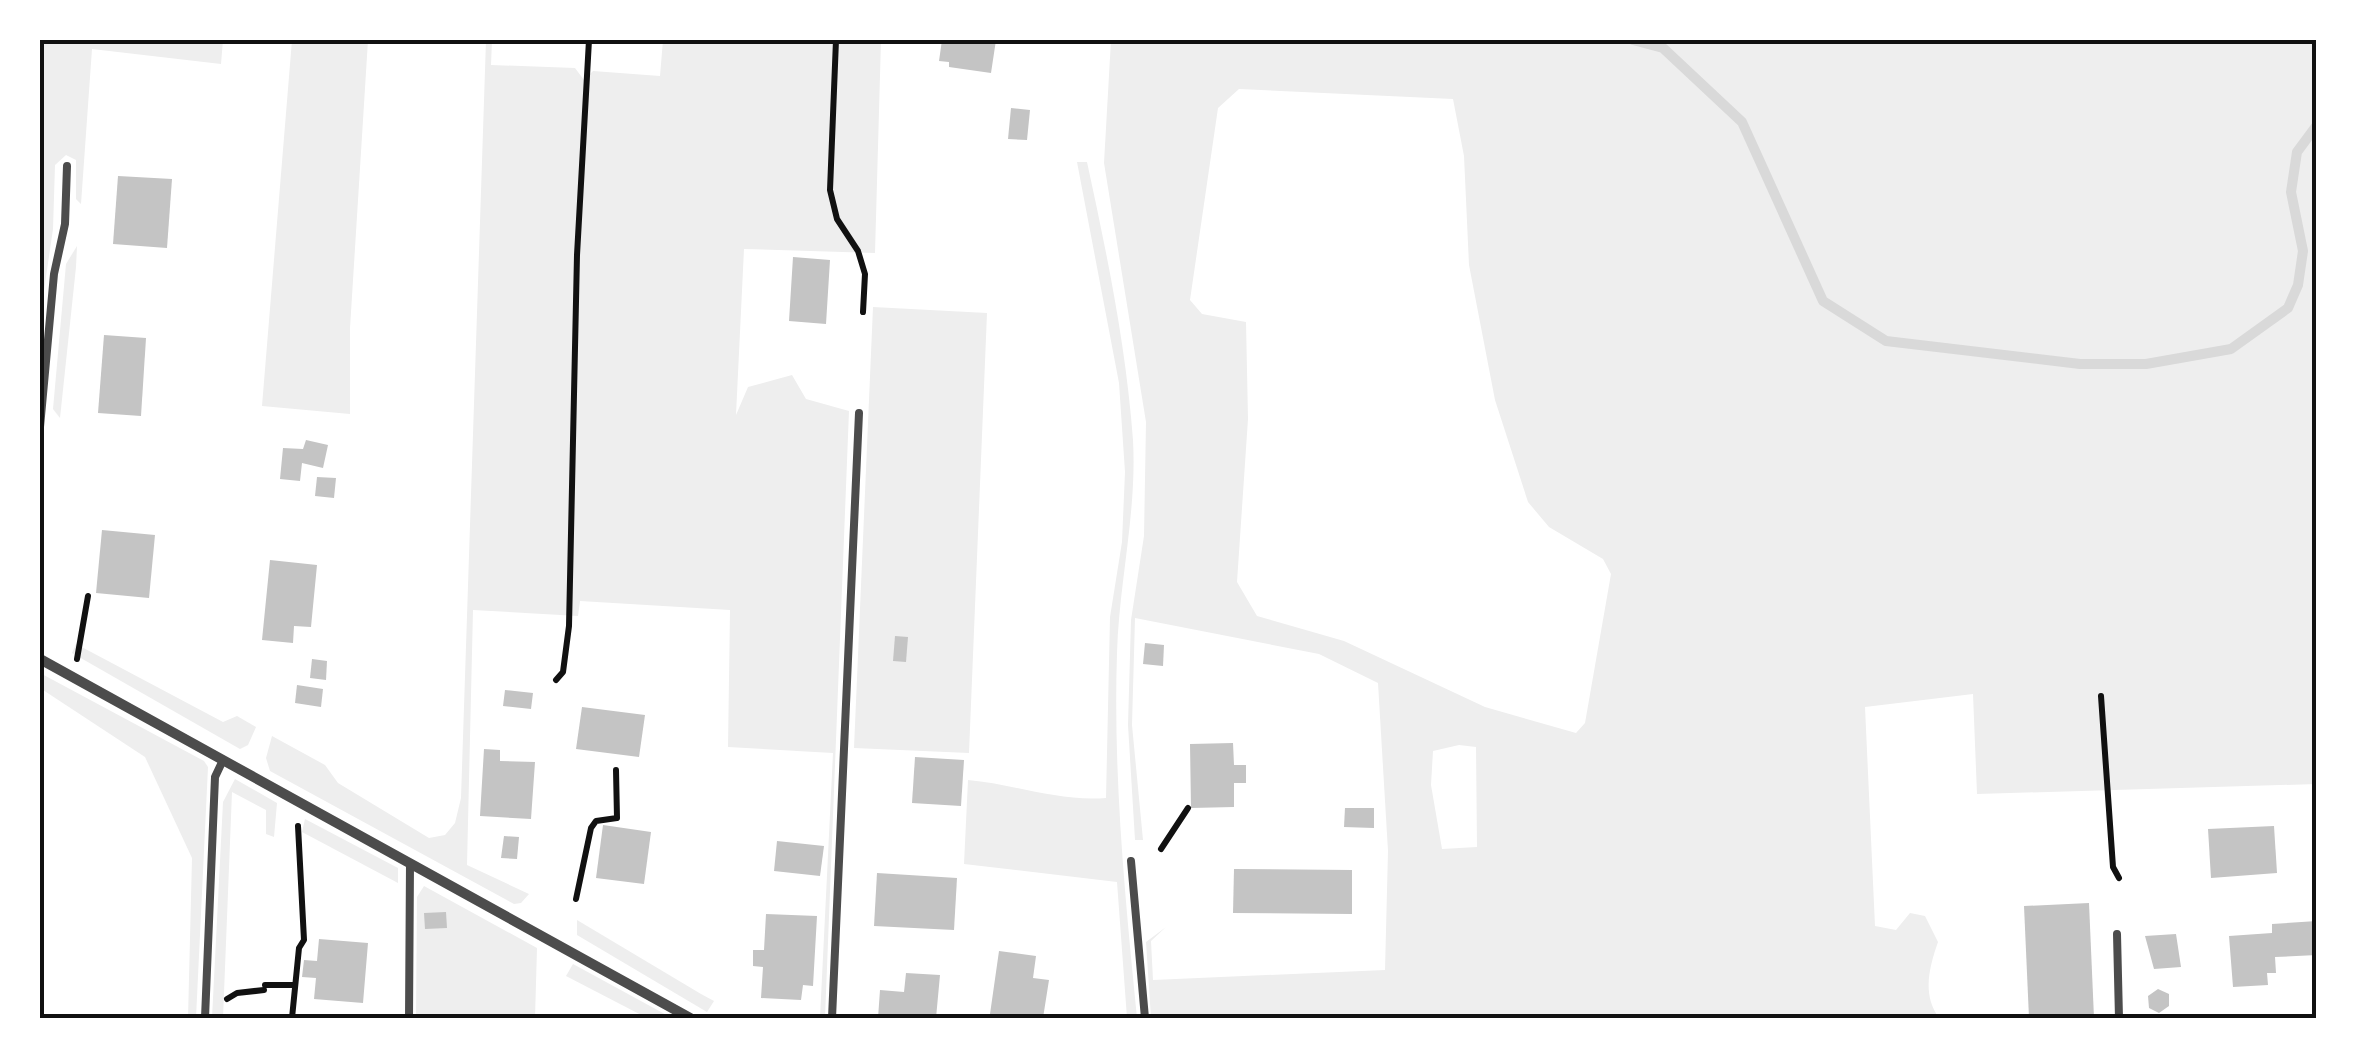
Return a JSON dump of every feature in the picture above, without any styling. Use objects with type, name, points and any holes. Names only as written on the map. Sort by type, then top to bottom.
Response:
[{"type":"street","points":[[40,659],[690,1018]]},
{"type":"lane","points":[[40,426],[67,166]]},
{"type":"lane","points":[[832,1018],[859,413]]},
{"type":"lane","points":[[205,1018],[216,777],[222,760]]},
{"type":"lane","points":[[1131,861],[1145,1018]]},
{"type":"lane","points":[[409,1018],[410,863]]},
{"type":"lane","points":[[2117,934],[2119,1018]]},
{"type":"path","points":[[556,680],[563,672],[569,626],[578,255],[589,40]]},
{"type":"path","points":[[836,40],[830,190],[838,219],[858,250],[865,274],[864,312]]},
{"type":"path","points":[[82,648],[88,596]]},
{"type":"path","points":[[2102,696],[2113,866],[2119,878]]},
{"type":"path","points":[[576,898],[591,828],[596,820],[617,818],[616,770]]},
{"type":"path","points":[[1160,849],[1188,808]]},
{"type":"path","points":[[292,1018],[298,948],[304,940],[299,838]]},
{"type":"path","points":[[223,1001],[237,993],[295,985]]},
{"type":"shaded area","points":[[40,40],[223,40],[221,64],[92,49],[81,204],[76,199],[76,160],[66,155],[55,165],[53,229],[40,318]]},
{"type":"shaded area","points":[[292,40],[368,40],[350,328],[350,414],[262,406]]},
{"type":"shaded area","points":[[486,40],[492,40],[491,65],[575,68],[584,80],[593,71],[660,76],[663,40],[881,40],[875,253],[744,249],[736,415],[748,387],[792,375],[806,399],[849,411],[825,1018],[820,1018],[833,753],[728,747],[730,610],[580,601],[578,616],[473,610],[467,865],[529,894],[521,903],[514,904],[270,771],[266,758],[272,736],[325,765],[338,783],[429,838],[445,835],[455,823],[461,798]]},
{"type":"shaded area","points":[[1111,40],[2317,40],[2317,784],[1977,794],[1973,694],[1865,707],[1875,926],[1896,930],[1910,913],[1925,916],[1938,942],[1929,991],[1939,1018],[1151,1018],[1146,942],[1166,927],[1151,941],[1153,980],[1385,970],[1388,851],[1378,683],[1319,654],[1135,618],[1132,725],[1143,840],[1135,840],[1128,725],[1131,620],[1144,536],[1146,422],[1104,163]],"holes":[[[1239,89],[1453,99],[1464,156],[1469,265],[1495,400],[1528,502],[1549,527],[1603,559],[1611,574],[1585,723],[1576,733],[1485,707],[1344,641],[1257,616],[1237,582],[1248,419],[1246,322],[1202,314],[1190,300],[1218,108]],[[1459,745],[1476,747],[1477,847],[1442,849],[1431,785],[1433,751]]]},
{"type":"shaded area","points":[[1077,162],[1087,162],[1102,231],[1121,335],[1133,440],[1116,699],[1121,836],[1137,1018],[1127,1018],[1117,882],[964,864],[968,780],[1072,797],[1106,798],[1110,617],[1122,542],[1125,472],[1119,383]]},
{"type":"shaded area","points":[[77,246],[60,418],[53,409],[66,264]]},
{"type":"shaded area","points":[[873,307],[987,313],[969,753],[854,748]]},
{"type":"shaded area","points":[[76,644],[223,722],[237,716],[256,727],[248,745],[240,749],[72,653]]},
{"type":"shaded area","points":[[40,673],[204,761],[208,767],[196,1018],[188,1018],[192,858],[145,757],[40,688]]},
{"type":"shaded area","points":[[235,779],[277,803],[274,837],[266,834],[266,810],[232,792],[223,1018],[212,1018],[223,802]]},
{"type":"shaded area","points":[[305,819],[398,868],[398,883],[302,832]]},
{"type":"shaded area","points":[[424,886],[537,948],[535,1018],[416,1018],[417,897]]},
{"type":"shaded area","points":[[577,920],[714,1001],[707,1012],[577,935]]},
{"type":"shaded area","points":[[573,964],[672,1018],[647,1018],[566,976]]},
{"type":"building","points":[[942,40],[996,40],[991,73],[949,67],[949,62],[939,61]]},
{"type":"building","points":[[1011,108],[1030,110],[1027,140],[1008,139]]},
{"type":"building","points":[[118,176],[172,179],[167,248],[113,244]]},
{"type":"building","points":[[793,257],[830,260],[826,324],[789,321]]},
{"type":"building","points":[[104,335],[146,338],[141,416],[98,413]]},
{"type":"building","points":[[306,440],[328,445],[323,468],[302,463],[300,481],[280,479],[283,448],[303,449]]},
{"type":"building","points":[[317,477],[336,478],[334,498],[315,496]]},
{"type":"building","points":[[102,530],[155,535],[149,598],[96,593]]},
{"type":"building","points":[[270,560],[317,565],[311,627],[294,626],[293,643],[262,640]]},
{"type":"building","points":[[895,636],[908,637],[906,662],[893,661]]},
{"type":"building","points":[[1145,643],[1164,645],[1163,666],[1143,664]]},
{"type":"building","points":[[312,659],[327,661],[326,680],[310,678]]},
{"type":"building","points":[[297,685],[323,689],[321,707],[295,703]]},
{"type":"building","points":[[505,690],[533,693],[531,709],[503,706]]},
{"type":"building","points":[[582,707],[645,715],[639,757],[576,749]]},
{"type":"building","points":[[1233,743],[1234,765],[1246,765],[1246,783],[1234,783],[1234,807],[1191,808],[1190,744]]},
{"type":"building","points":[[484,749],[500,750],[500,761],[535,762],[531,819],[480,816]]},
{"type":"building","points":[[915,757],[964,760],[961,806],[912,803]]},
{"type":"building","points":[[1345,808],[1374,808],[1374,828],[1344,827]]},
{"type":"building","points":[[603,825],[651,832],[644,884],[596,878]]},
{"type":"building","points":[[2274,826],[2277,873],[2211,878],[2208,829]]},
{"type":"building","points":[[504,836],[519,837],[517,859],[501,858]]},
{"type":"building","points":[[777,841],[824,846],[820,876],[774,871]]},
{"type":"building","points":[[1234,869],[1352,870],[1352,914],[1233,913]]},
{"type":"building","points":[[877,873],[957,878],[954,930],[874,926]]},
{"type":"building","points":[[2089,903],[2094,1018],[2029,1018],[2024,906]]},
{"type":"building","points":[[446,912],[447,928],[425,929],[424,913]]},
{"type":"building","points":[[766,914],[817,916],[813,986],[803,985],[801,1000],[761,998],[763,967],[753,966],[753,950],[764,950]]},
{"type":"building","points":[[2317,921],[2317,955],[2275,957],[2276,973],[2267,973],[2268,985],[2233,987],[2229,936],[2272,933],[2272,924]]},
{"type":"building","points":[[2176,934],[2181,967],[2154,969],[2145,936]]},
{"type":"building","points":[[319,939],[368,943],[363,1003],[314,999],[316,978],[302,977],[304,960],[317,961]]},
{"type":"building","points":[[999,951],[1036,956],[1033,978],[1049,980],[1043,1018],[990,1014]]},
{"type":"building","points":[[906,973],[940,975],[936,1018],[878,1018],[880,990],[904,992]]},
{"type":"building","points":[[2158,989],[2169,994],[2169,1006],[2159,1013],[2149,1008],[2148,996]]},
{"type":"waterway","points":[[1633,40],[1663,48],[1742,122],[1823,301],[1886,341],[2080,364],[2146,364],[2231,349],[2288,308],[2298,285],[2303,251],[2291,192],[2297,152],[2317,125]]}]
